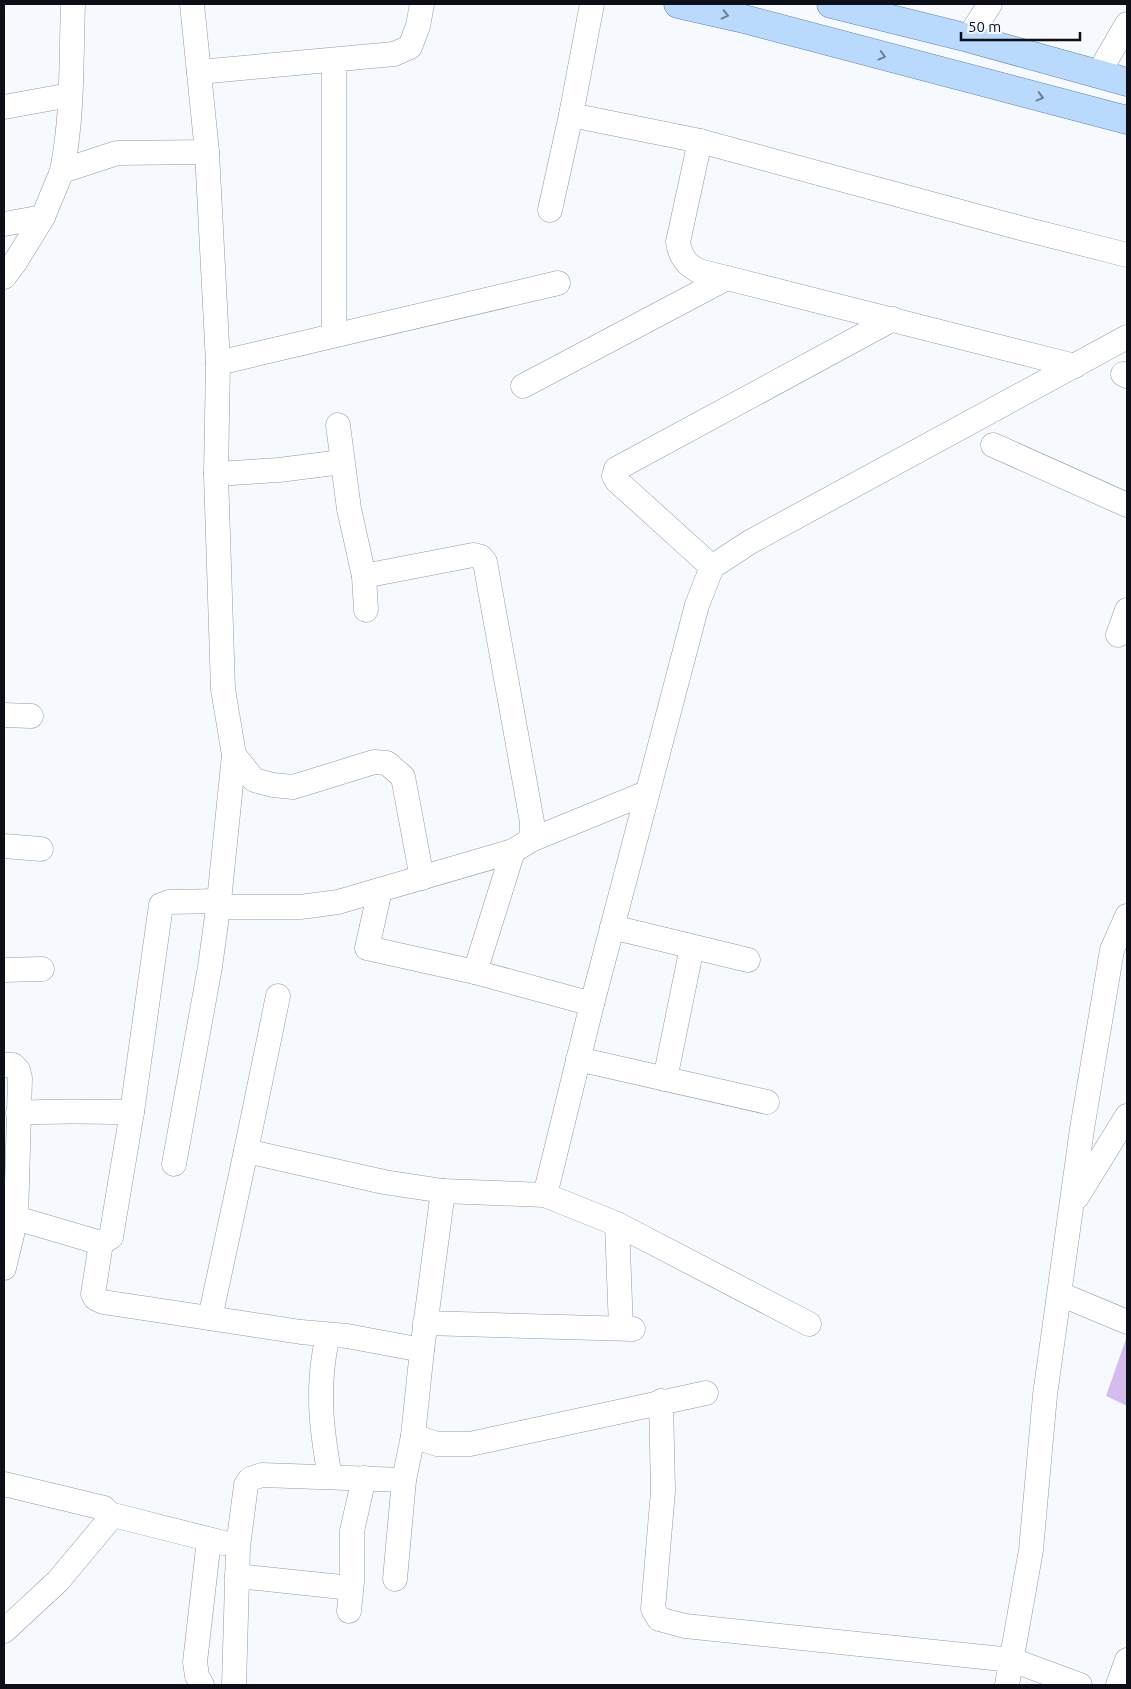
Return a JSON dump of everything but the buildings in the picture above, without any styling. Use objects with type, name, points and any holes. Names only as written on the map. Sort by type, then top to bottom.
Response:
[{"type":"main road","points":[[678,4],[740,18],[1127,120]]},
{"type":"main road","points":[[831,4],[968,38],[1127,82]]},
{"type":"street","points":[[8,268],[43,217],[62,171],[68,143],[73,4]]},
{"type":"street","points":[[174,1164],[210,967],[219,904],[234,755],[223,689],[216,474],[218,363],[207,152],[192,4]]},
{"type":"street","points":[[199,72],[394,54],[410,47],[418,26],[422,4]]},
{"type":"street","points":[[550,210],[571,115],[592,4]]},
{"type":"street","points":[[968,38],[990,4]]},
{"type":"street","points":[[1098,74],[1127,24]]},
{"type":"street","points":[[334,60],[334,336]]},
{"type":"street","points":[[4,107],[70,95]]},
{"type":"street","points":[[571,115],[700,140],[1012,226],[1127,255]]},
{"type":"street","points":[[700,140],[678,234],[679,250],[682,257],[692,268],[1075,366]]},
{"type":"street","points":[[62,171],[117,153],[207,152]]},
{"type":"street","points":[[4,224],[43,217]]},
{"type":"street","points":[[522,386],[727,278]]},
{"type":"street","points":[[218,363],[558,283]]},
{"type":"street","points":[[712,567],[617,481],[614,476],[616,469],[893,319]]},
{"type":"street","points":[[545,1195],[646,793],[687,649],[697,605],[712,567],[750,542],[1127,337]]},
{"type":"street","points":[[338,425],[349,509],[364,576],[366,610]]},
{"type":"street","points":[[994,445],[1127,504]]},
{"type":"street","points":[[216,474],[279,470],[342,462]]},
{"type":"street","points":[[364,576],[473,555],[481,557],[486,562],[532,822],[474,972]]},
{"type":"street","points":[[1118,635],[1127,610]]},
{"type":"street","points":[[4,715],[30,716]]},
{"type":"street","points":[[234,755],[254,780],[293,788],[374,762],[387,763],[403,777],[422,878]]},
{"type":"street","points":[[10,1217],[101,1243],[111,1237],[132,1112],[161,905],[169,902],[300,907],[338,902],[422,878],[522,845],[646,793]]},
{"type":"street","points":[[4,846],[41,849]]},
{"type":"street","points":[[380,890],[367,948],[474,972],[592,1004]]},
{"type":"street","points":[[1007,1685],[1031,1550],[1044,1395],[1060,1294],[1082,1129],[1112,950],[1127,916]]},
{"type":"street","points":[[612,927],[748,960]]},
{"type":"street","points":[[665,1079],[692,947]]},
{"type":"street","points":[[4,970],[42,969]]},
{"type":"street","points":[[210,1318],[278,996]]},
{"type":"street","points":[[578,1059],[767,1102]]},
{"type":"street","points":[[4,1066],[13,1065],[18,1070],[20,1078],[18,1161],[4,1268]]},
{"type":"street","points":[[18,1113],[56,1110],[132,1112]]},
{"type":"street","points":[[1072,1205],[1127,1116]]},
{"type":"street","points":[[246,1152],[384,1182],[443,1191],[545,1195],[617,1224],[809,1324]]},
{"type":"street","points":[[395,1579],[404,1480],[413,1436],[425,1323],[443,1191]]},
{"type":"street","points":[[425,1323],[627,1328],[617,1224]]},
{"type":"street","points":[[101,1243],[93,1294],[95,1298],[104,1302],[328,1335],[347,1336],[422,1350]]},
{"type":"street","points":[[1060,1294],[1127,1322]]},
{"type":"street","points":[[328,1335],[320,1387],[324,1442],[330,1477]]},
{"type":"street","points":[[413,1436],[437,1444],[470,1444],[661,1401],[706,1393]]},
{"type":"street","points":[[661,1401],[663,1491],[654,1610],[659,1619],[685,1626],[1012,1660],[1080,1685]]},
{"type":"street","points":[[234,1685],[238,1547],[246,1485],[250,1479],[262,1475],[404,1480]]},
{"type":"street","points":[[349,1612],[352,1531],[364,1478]]},
{"type":"street","points":[[4,1484],[104,1508],[109,1514],[238,1547]]},
{"type":"street","points":[[4,1631],[58,1581],[108,1521],[109,1514]]},
{"type":"street","points":[[202,1685],[197,1676],[195,1662],[209,1540]]},
{"type":"street","points":[[237,1576],[351,1588]]},
{"type":"street","points":[[1118,1685],[1127,1660]]},
{"type":"shaded area","points":[[1127,1336],[1127,1406],[1106,1396]]}]
